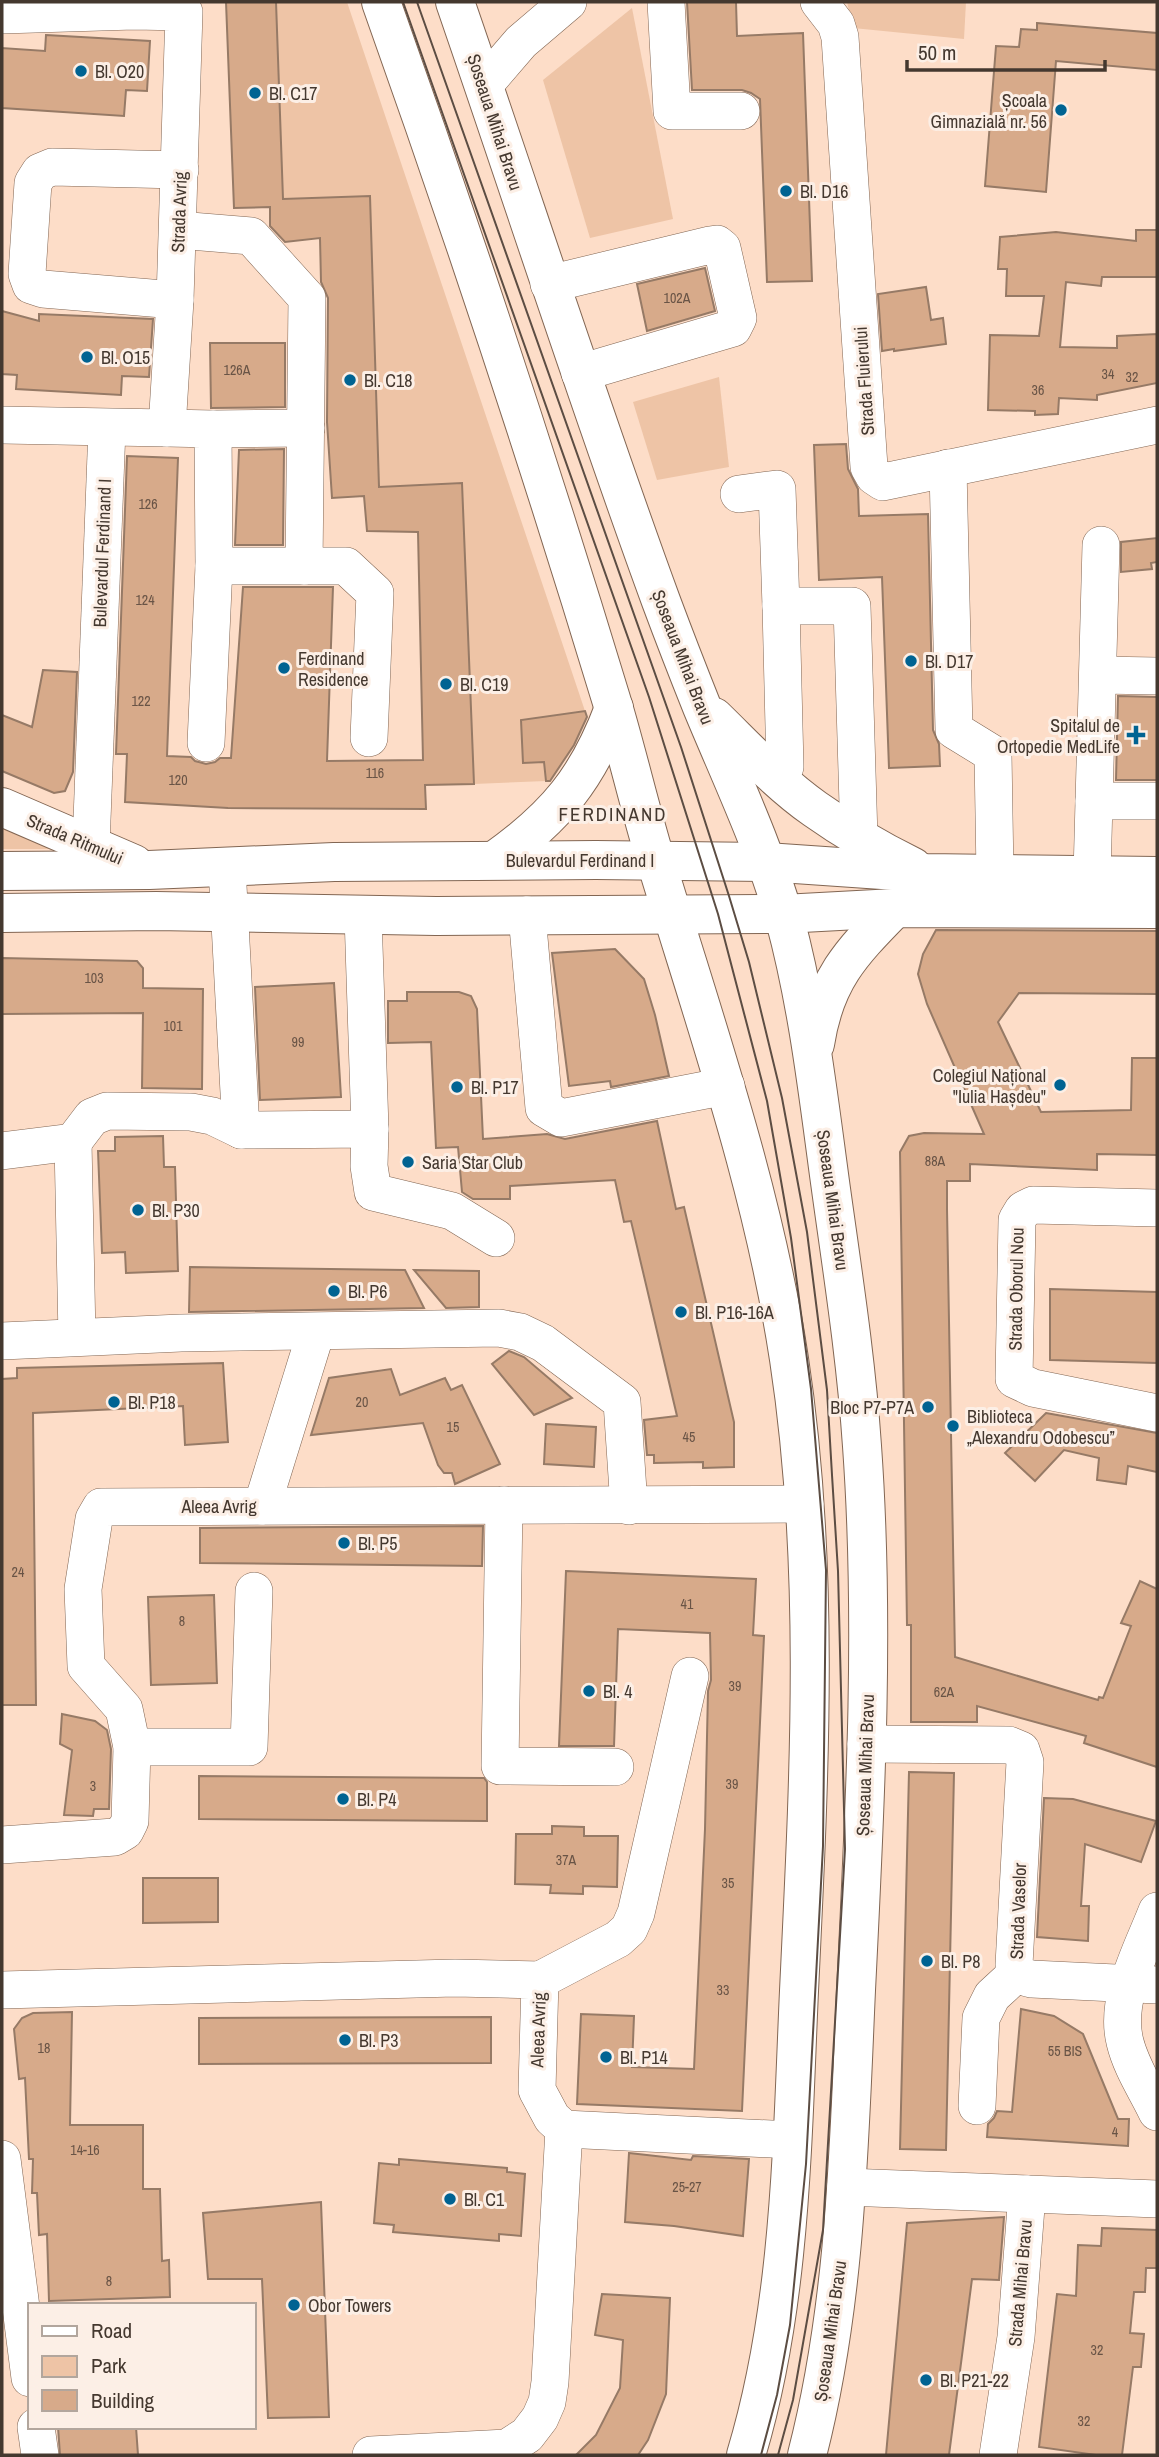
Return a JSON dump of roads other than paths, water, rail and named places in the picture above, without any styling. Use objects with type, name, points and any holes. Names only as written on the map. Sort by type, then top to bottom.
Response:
[{"type":"main road","points":[[381,2],[517,397],[614,708],[656,860],[726,1086],[770,1255],[789,1357],[805,1504],[809,1634],[806,1840],[792,2140],[783,2261],[775,2332],[746,2455]]},
{"type":"main road","name":"Șoseaua Mihai Bravu","points":[[455,2],[580,373],[700,703],[753,825],[766,862],[794,958],[815,1072],[852,1340],[862,1445],[868,1574],[863,1840],[846,2187],[832,2338],[807,2455]]},
{"type":"main road","points":[[700,703],[783,783],[813,808],[859,838],[926,873]]},
{"type":"main road","points":[[495,860],[527,838],[565,799],[591,759],[614,708]]},
{"type":"main road","name":"Strada Ritmului","points":[[2,807],[149,870]]},
{"type":"main road","name":"Bulevardul Ferdinand I","points":[[2,871],[149,870],[334,862],[495,860],[766,862],[926,873],[994,891],[1157,909]]},
{"type":"main road","name":"Bulevardul Ferdinand I","points":[[2,913],[783,914],[895,908],[1092,874],[1157,876]]},
{"type":"main road","points":[[815,1072],[820,1015],[830,988],[844,964],[895,908]]},
{"type":"street","points":[[484,85],[521,43],[569,2]]},
{"type":"street","points":[[666,2],[672,111],[741,111]]},
{"type":"street","name":"Strada Fluierului","points":[[818,2],[836,24],[840,37],[869,467],[874,476],[883,482],[1157,425]]},
{"type":"street","name":"Strada Avrig","points":[[2,15],[134,6],[184,12],[178,230],[167,428]]},
{"type":"street","points":[[175,300],[43,289],[31,285],[27,274],[33,183],[40,172],[52,167],[180,170]]},
{"type":"street","points":[[178,230],[251,236],[307,298],[304,566]]},
{"type":"street","points":[[549,285],[710,245],[717,244],[722,248],[737,318],[733,328],[580,373]]},
{"type":"street","points":[[2,425],[306,428]]},
{"type":"street","name":"Bulevardul Ferdinand I","points":[[92,846],[107,428]]},
{"type":"street","points":[[206,743],[214,566],[213,429]]},
{"type":"street","points":[[948,468],[954,730],[993,754],[994,891]]},
{"type":"street","points":[[739,494],[777,489],[785,767]]},
{"type":"street","points":[[1092,874],[1101,545]]},
{"type":"street","points":[[214,566],[346,566],[375,593],[369,738]]},
{"type":"street","points":[[781,606],[852,606],[859,838]]},
{"type":"street","points":[[1098,675],[1157,676]]},
{"type":"street","points":[[1094,801],[1157,801]]},
{"type":"street","points":[[227,867],[241,1130]]},
{"type":"street","points":[[362,915],[369,1166],[373,1192],[452,1211],[496,1238]]},
{"type":"street","points":[[527,915],[544,1108],[561,1118],[726,1086]]},
{"type":"street","points":[[77,1337],[73,1142],[92,1117],[107,1111],[191,1112],[212,1116],[241,1130],[370,1129]]},
{"type":"street","points":[[2,1151],[73,1142]]},
{"type":"street","name":"Strada Oborul Nou","points":[[1157,1208],[1033,1205],[1023,1210],[1017,1220],[1014,1380],[1033,1388],[1157,1413]]},
{"type":"street","points":[[2,1341],[499,1328],[520,1332],[543,1343],[622,1402],[629,1506]]},
{"type":"street","points":[[262,1506],[317,1332]]},
{"type":"street","name":"Aleea Avrig","points":[[2,1845],[115,1837],[125,1831],[131,1821],[132,1747],[124,1709],[86,1666],[83,1589],[94,1519],[101,1507],[805,1504]]},
{"type":"street","points":[[504,1505],[500,1766],[615,1768]]},
{"type":"street","points":[[132,1747],[249,1747],[254,1591]]},
{"type":"street","points":[[540,1980],[618,1939],[629,1929],[636,1913],[690,1676]]},
{"type":"street","name":"Strada Vaselor","points":[[866,1744],[1009,1745],[1021,1750],[1025,1762],[1014,1965],[1017,1973],[1032,1979],[1143,1984]]},
{"type":"street","points":[[1157,1911],[1143,1984],[1122,2027],[1125,2043],[1137,2073],[1157,2112]]},
{"type":"street","points":[[977,2106],[981,2018],[992,1996],[1017,1973]]},
{"type":"street","name":"Aleea Avrig","points":[[2,1990],[455,1978],[540,1980],[537,2090],[552,2118],[564,2129]]},
{"type":"street","points":[[371,2455],[507,2448],[527,2435],[540,2418],[547,2402],[550,2382],[564,2129],[792,2140]]},
{"type":"street","points":[[2,2159],[28,2362]]},
{"type":"street","name":"Strada Mihai Bravu","points":[[846,2187],[1157,2199]]},
{"type":"street","name":"Strada Mihai Bravu","points":[[998,2455],[1016,2337],[1027,2194]]},
{"type":"street","points":[[36,2429],[40,2455]]},
{"type":"tram line","points":[[403,2],[649,697],[718,914],[767,1101],[791,1238],[811,1389],[826,1570],[823,1846],[806,2164],[790,2325],[777,2395],[761,2455]]},
{"type":"tram line","points":[[417,2],[681,747],[729,896],[749,962],[782,1098],[807,1232],[827,1390],[838,1571],[845,1849],[823,2230],[793,2400],[778,2455]]},
{"type":"place","name":"Bl. O20","points":[[81,71]]},
{"type":"place","name":"Bl. C17","points":[[255,93]]},
{"type":"place","name":"Școala Gimnazială nr. 56","points":[[1061,110]]},
{"type":"place","name":"Bl. D16","points":[[786,191]]},
{"type":"place","name":"Bl. O15","points":[[87,357]]},
{"type":"place","name":"Bl. C18","points":[[350,380]]},
{"type":"place","name":"Bl. D17","points":[[911,661]]},
{"type":"place","name":"Ferdinand Residence","points":[[284,668]]},
{"type":"place","name":"Bl. C19","points":[[446,684]]},
{"type":"place","name":"Spitalul de Ortopedie MedLife","points":[[1136,735]]},
{"type":"place","name":"Colegiul Național \"Iulia Hașdeu\"","points":[[1060,1085]]},
{"type":"place","name":"Bl. P17","points":[[457,1087]]},
{"type":"place","name":"Saria Star Club","points":[[408,1162]]},
{"type":"place","name":"Bl. P30","points":[[138,1210]]},
{"type":"place","name":"Bl. P6","points":[[334,1291]]},
{"type":"place","name":"Bl. P16-16A","points":[[681,1312]]},
{"type":"place","name":"Bl. P18","points":[[114,1402]]},
{"type":"place","name":"Bloc P7-P7A","points":[[928,1407]]},
{"type":"place","name":"Biblioteca „Alexandru Odobescu”","points":[[953,1426]]},
{"type":"place","name":"Bl. P5","points":[[344,1543]]},
{"type":"place","name":"Bl. 4","points":[[589,1691]]},
{"type":"place","name":"Bl. P4","points":[[343,1799]]},
{"type":"place","name":"Bl. P8","points":[[927,1961]]},
{"type":"place","name":"Bl. P3","points":[[345,2040]]},
{"type":"place","name":"Bl. P14","points":[[606,2057]]},
{"type":"place","name":"Bl. C1","points":[[450,2199]]},
{"type":"place","name":"Obor Towers","points":[[294,2305]]},
{"type":"place","name":"Bl. P21-22","points":[[926,2380]]},
{"type":"district","name":"FERDINAND","points":[[613,814]]}]
